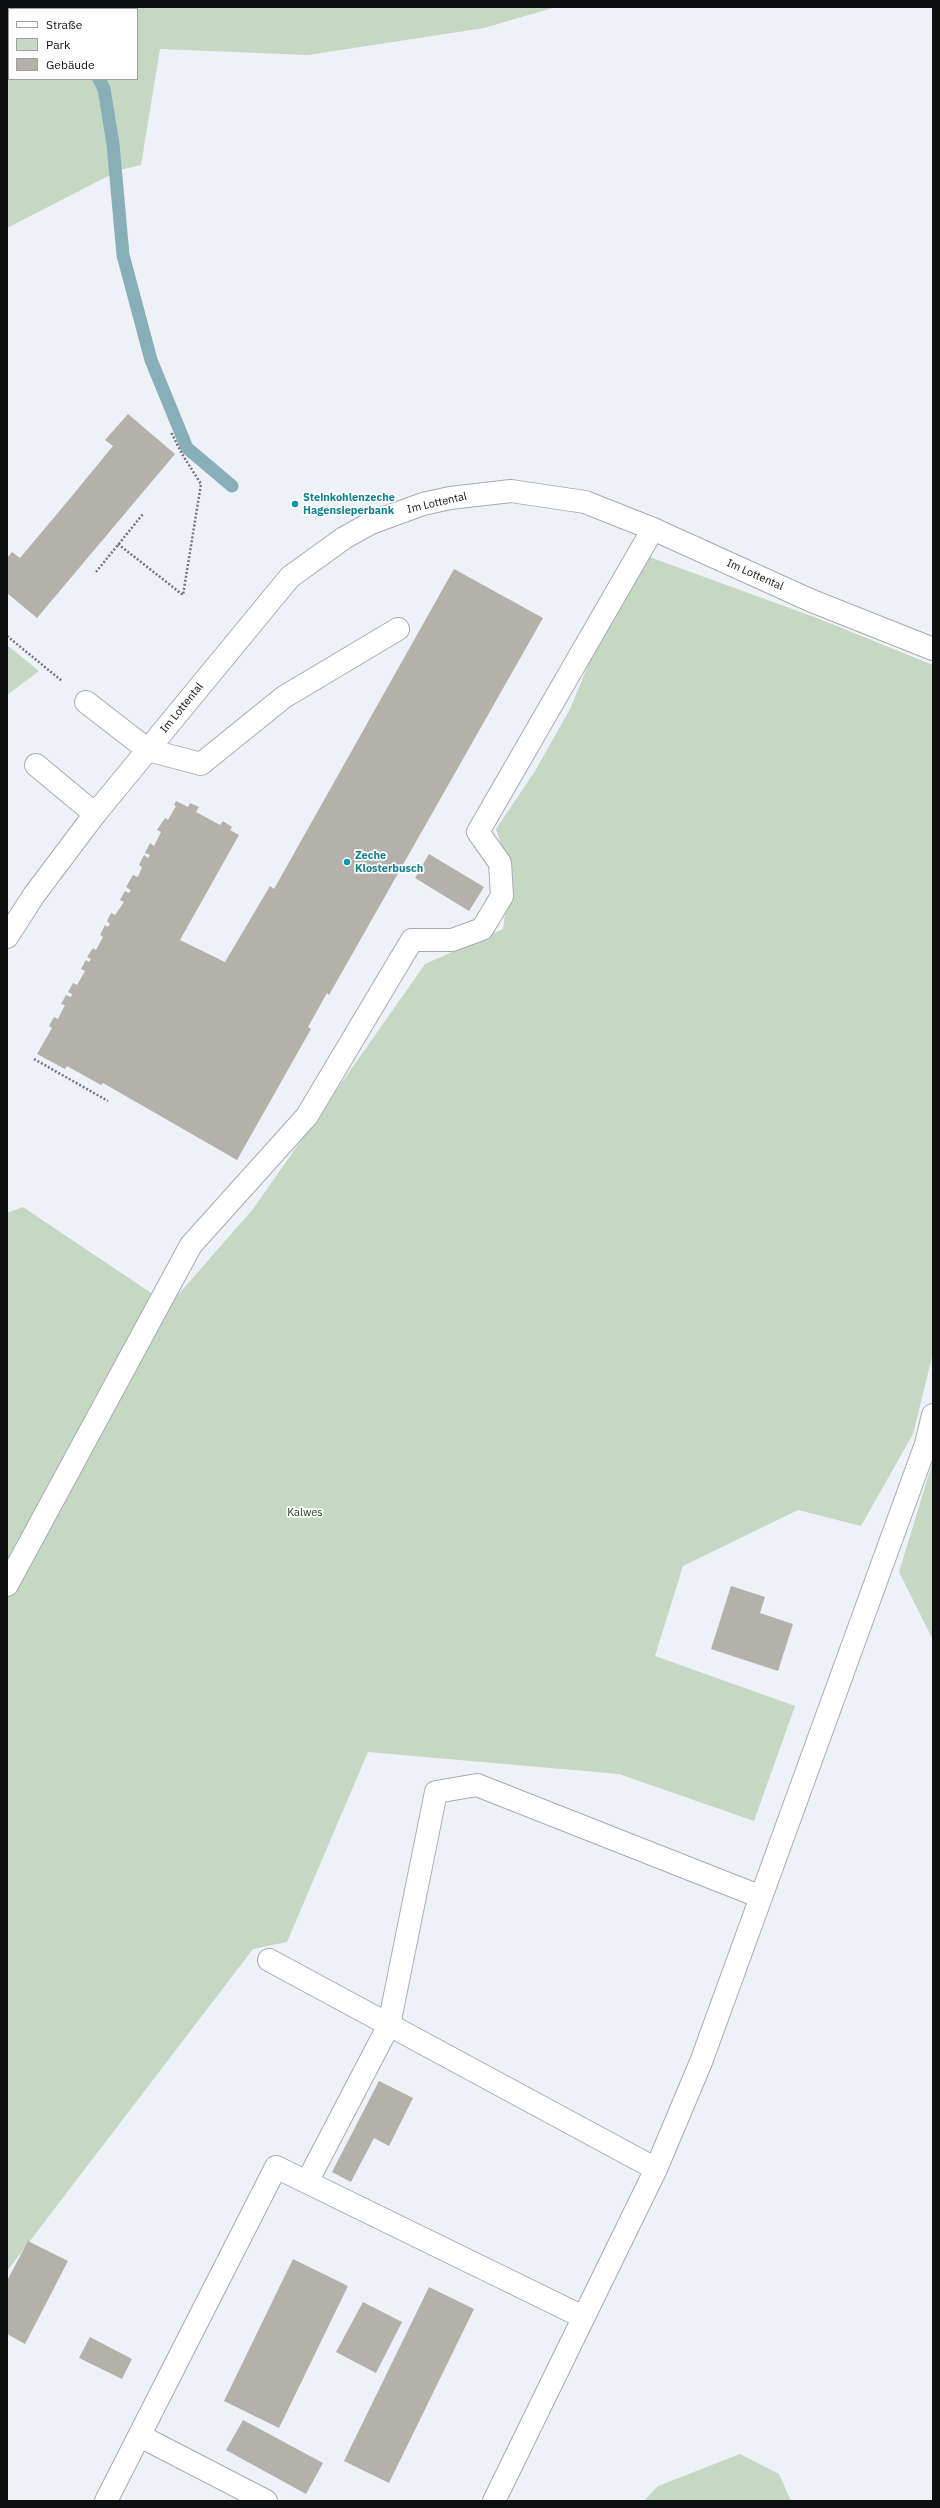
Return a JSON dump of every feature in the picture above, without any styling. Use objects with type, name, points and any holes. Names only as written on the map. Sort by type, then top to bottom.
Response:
[{"type":"street","name":"Im Lottental","points":[[7,937],[34,895],[95,814],[290,577],[344,538],[371,523],[398,512],[450,498],[511,491],[586,502],[653,529],[812,601],[933,649]]},
{"type":"street","points":[[7,1585],[191,1245],[307,1116],[412,940],[452,940],[482,929],[502,896],[500,863],[478,832],[653,529]]},
{"type":"street","points":[[86,702],[148,750],[201,764],[284,697],[398,629]]},
{"type":"street","points":[[36,765],[95,814]]},
{"type":"street","points":[[494,2501],[656,2169],[701,2062],[926,1444],[933,1415]]},
{"type":"street","points":[[307,2182],[389,2025],[436,1792],[477,1785],[761,1897]]},
{"type":"street","points":[[269,1960],[656,2169]]},
{"type":"street","points":[[106,2501],[276,2167],[583,2317]]},
{"type":"street","points":[[140,2436],[266,2501]]},
{"type":"path","points":[[118,544],[183,595],[201,484],[171,432]]},
{"type":"path","points":[[96,572],[143,514]]},
{"type":"path","points":[[7,636],[86,702]]},
{"type":"path","points":[[34,1060],[108,1101]]},
{"type":"green space","points":[[7,7],[556,7],[484,28],[308,55],[160,49],[141,165],[120,170],[7,228]]},
{"type":"green space","name":"Kalwes","points":[[644,555],[817,618],[933,665],[933,1353],[913,1434],[861,1526],[798,1510],[683,1566],[655,1656],[795,1706],[754,1821],[619,1774],[368,1752],[287,1942],[253,1949],[7,2271],[7,1213],[23,1207],[169,1305],[253,1209],[425,964],[503,929],[511,874],[496,829],[535,771],[570,709],[608,617]]},
{"type":"green space","points":[[7,645],[39,671],[7,695]]},
{"type":"green space","points":[[933,1461],[933,1640],[899,1572]]},
{"type":"green space","points":[[740,2454],[779,2474],[791,2501],[644,2501],[658,2486]]},
{"type":"building","points":[[128,414],[175,454],[37,618],[7,593],[7,558],[12,552],[20,558],[113,446],[105,440]]},
{"type":"building","name":"Zeche Klosterbusch","points":[[454,569],[543,618],[329,995],[327,993],[308,1027],[311,1029],[237,1160],[103,1083],[101,1085],[67,1066],[65,1069],[37,1054],[52,1028],[49,1026],[54,1017],[58,1019],[65,1005],[61,1004],[66,995],[71,997],[72,994],[68,992],[73,983],[77,985],[85,971],[81,969],[86,960],[89,962],[91,959],[87,957],[93,948],[96,950],[103,937],[100,935],[105,925],[108,927],[110,924],[107,921],[111,913],[115,915],[124,902],[120,900],[125,891],[129,893],[131,890],[126,887],[133,875],[138,877],[142,867],[139,865],[144,855],[148,858],[150,855],[145,853],[150,843],[154,846],[161,832],[157,830],[165,818],[168,820],[176,806],[174,805],[176,801],[188,807],[190,803],[199,807],[196,812],[220,825],[223,821],[232,827],[230,830],[239,835],[180,940],[225,962],[270,886],[274,889]]},
{"type":"building","points":[[429,854],[484,887],[469,911],[415,878]]},
{"type":"building","points":[[731,1586],[765,1597],[760,1613],[793,1624],[778,1671],[711,1649]]},
{"type":"building","points":[[379,2081],[413,2098],[389,2146],[374,2138],[351,2182],[332,2172]]},
{"type":"building","points":[[28,2241],[68,2261],[25,2344],[7,2334],[7,2281]]},
{"type":"building","points":[[293,2259],[348,2286],[279,2428],[224,2401]]},
{"type":"building","points":[[429,2287],[474,2309],[389,2483],[344,2461]]},
{"type":"building","points":[[363,2302],[402,2322],[376,2373],[336,2352]]},
{"type":"building","points":[[90,2337],[132,2359],[122,2379],[79,2358]]},
{"type":"building","points":[[243,2420],[323,2463],[306,2494],[226,2450]]},
{"type":"waterway","points":[[100,80],[104,89],[113,144],[123,255],[151,360],[187,448],[232,486]]},
{"type":"place","name":"Steinkohlenzeche Hagensieperbank","points":[[295,504]]},
{"type":"place","name":"Zeche Klosterbusch","points":[[347,862]]}]
